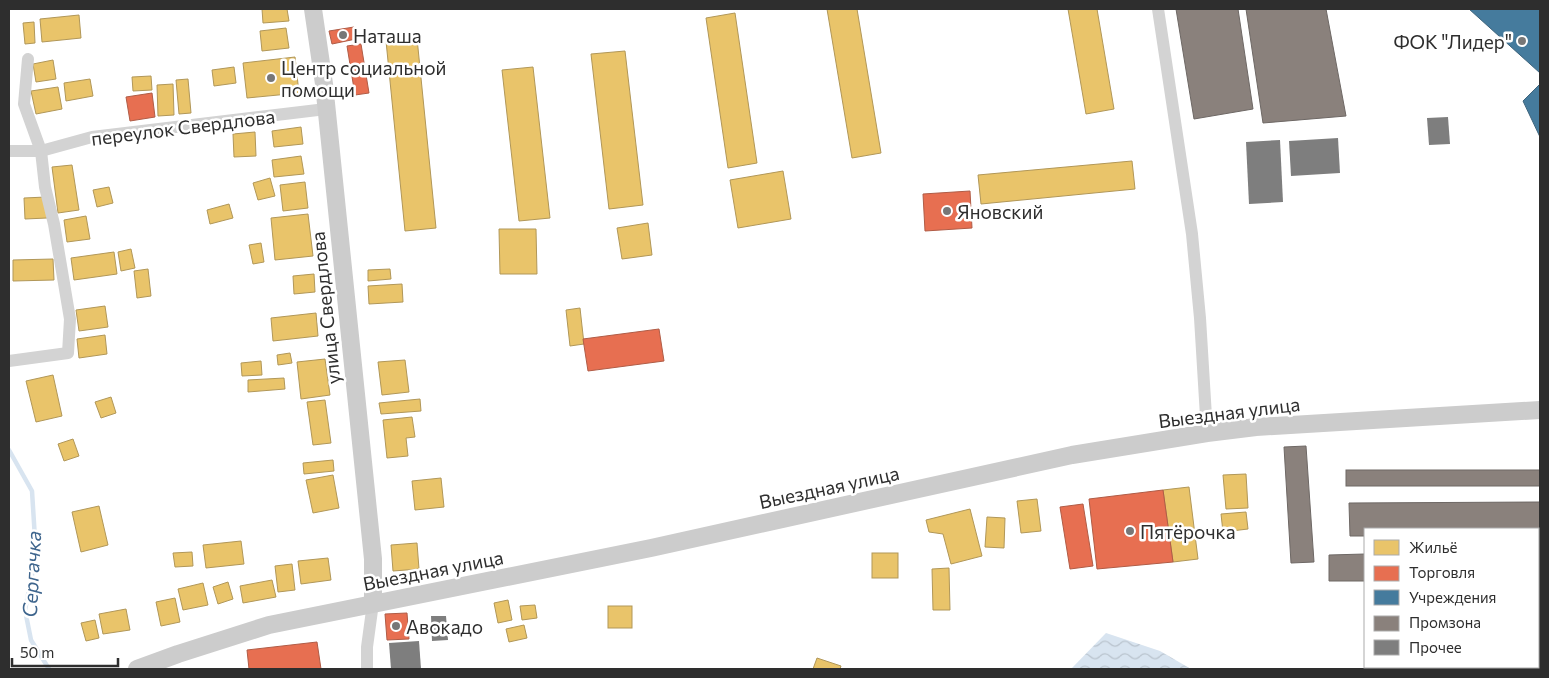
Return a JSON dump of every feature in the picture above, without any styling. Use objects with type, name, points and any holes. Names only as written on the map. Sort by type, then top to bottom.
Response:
[{"type":"street","name":"улица Свердлова","points":[[313,9],[326,109],[373,559],[374,603]]},
{"type":"street","points":[[1158,9],[1192,234],[1200,318],[1207,433]]},
{"type":"street","points":[[9,361],[68,353],[70,319],[54,224],[45,188],[40,151],[24,104],[28,59]]},
{"type":"street","name":"переулок Свердлова","points":[[9,151],[40,151],[92,137],[326,109]]},
{"type":"street","name":"Выездная улица","points":[[138,669],[269,625],[651,548],[1072,455],[1256,427],[1540,410]]},
{"type":"street","points":[[367,669],[367,647],[374,603]]},
{"type":"water","points":[[1106,633],[1160,651],[1191,669],[1071,669]]},
{"type":"building: Жильё","points":[[262,9],[287,9],[289,21],[263,23]]},
{"type":"building: Жильё","points":[[827,9],[857,9],[881,153],[852,158]]},
{"type":"building: Жильё","points":[[1068,9],[1097,9],[1114,109],[1086,114]]},
{"type":"building: Жильё","points":[[735,13],[757,163],[728,168],[706,18]]},
{"type":"building: Жильё","points":[[79,15],[81,38],[42,42],[40,19]]},
{"type":"building: Жильё","points":[[34,22],[35,43],[25,44],[23,23]]},
{"type":"building: Жильё","points":[[286,28],[289,48],[262,51],[260,31]]},
{"type":"building: Жильё","points":[[417,38],[436,228],[405,231],[386,41]]},
{"type":"building: Жильё","points":[[625,51],[643,205],[609,209],[591,54]]},
{"type":"building: Жильё","name":"Центр социальной помощи","points":[[295,57],[299,93],[247,98],[243,63]]},
{"type":"building: Жильё","points":[[53,60],[56,79],[36,82],[33,64]]},
{"type":"building: Жильё","points":[[234,67],[236,83],[214,86],[212,70]]},
{"type":"building: Жильё","points":[[533,67],[550,218],[519,221],[502,70]]},
{"type":"building: Жильё","points":[[151,76],[152,90],[133,91],[132,77]]},
{"type":"building: Жильё","points":[[90,79],[93,96],[66,101],[64,83]]},
{"type":"building: Жильё","points":[[188,79],[191,113],[179,114],[176,80]]},
{"type":"building: Жильё","points":[[173,84],[174,115],[158,116],[157,85]]},
{"type":"building: Жильё","points":[[58,87],[62,109],[36,114],[31,91]]},
{"type":"building: Жильё","points":[[301,127],[303,144],[274,147],[272,131]]},
{"type":"building: Жильё","points":[[255,132],[256,156],[234,157],[233,134]]},
{"type":"building: Жильё","points":[[301,156],[304,174],[274,177],[272,160]]},
{"type":"building: Жильё","points":[[1132,161],[1135,189],[981,204],[978,175]]},
{"type":"building: Жильё","points":[[72,165],[79,210],[58,213],[52,167]]},
{"type":"building: Жильё","points":[[783,171],[791,219],[738,228],[730,180]]},
{"type":"building: Жильё","points":[[270,178],[275,196],[258,200],[253,183]]},
{"type":"building: Жильё","points":[[305,182],[308,208],[283,211],[280,185]]},
{"type":"building: Жильё","points":[[109,187],[113,203],[97,207],[93,190]]},
{"type":"building: Жильё","points":[[46,197],[47,218],[25,219],[24,198]]},
{"type":"building: Жильё","points":[[229,204],[233,218],[210,224],[207,210]]},
{"type":"building: Жильё","points":[[308,214],[313,256],[275,260],[271,218]]},
{"type":"building: Жильё","points":[[86,216],[90,239],[67,242],[64,220]]},
{"type":"building: Жильё","points":[[648,223],[652,255],[622,259],[617,228]]},
{"type":"building: Жильё","points":[[499,229],[536,229],[537,274],[500,274]]},
{"type":"building: Жильё","points":[[261,243],[264,262],[253,264],[249,245]]},
{"type":"building: Жильё","points":[[131,249],[135,268],[121,271],[118,252]]},
{"type":"building: Жильё","points":[[114,252],[117,274],[74,280],[71,258]]},
{"type":"building: Жильё","points":[[53,259],[54,280],[13,281],[13,260]]},
{"type":"building: Жильё","points":[[148,269],[151,296],[137,298],[134,271]]},
{"type":"building: Жильё","points":[[390,269],[391,279],[368,281],[368,270]]},
{"type":"building: Жильё","points":[[314,274],[315,292],[294,294],[293,276]]},
{"type":"building: Жильё","points":[[402,284],[403,302],[369,304],[368,286]]},
{"type":"building: Жильё","points":[[105,306],[108,327],[79,331],[76,310]]},
{"type":"building: Жильё","points":[[580,308],[584,344],[570,346],[566,310]]},
{"type":"building: Жильё","points":[[316,313],[318,336],[273,341],[271,318]]},
{"type":"building: Жильё","points":[[105,335],[107,354],[79,358],[77,339]]},
{"type":"building: Жильё","points":[[290,353],[292,363],[278,365],[277,355]]},
{"type":"building: Жильё","points":[[325,359],[330,395],[301,399],[297,362]]},
{"type":"building: Жильё","points":[[405,360],[409,392],[382,395],[378,362]]},
{"type":"building: Жильё","points":[[261,361],[262,375],[242,376],[241,363]]},
{"type":"building: Жильё","points":[[53,375],[62,416],[36,422],[26,381]]},
{"type":"building: Жильё","points":[[284,378],[285,389],[248,392],[248,380]]},
{"type":"building: Жильё","points":[[111,397],[116,413],[101,418],[95,402]]},
{"type":"building: Жильё","points":[[420,399],[421,411],[381,414],[379,403]]},
{"type":"building: Жильё","points":[[325,400],[331,443],[313,445],[307,402]]},
{"type":"building: Жильё","points":[[412,417],[415,437],[406,438],[408,456],[387,458],[383,420]]},
{"type":"building: Жильё","points":[[73,439],[79,456],[64,461],[58,444]]},
{"type":"building: Жильё","points":[[333,460],[334,471],[304,474],[303,463]]},
{"type":"building: Жильё","points":[[1246,474],[1248,508],[1226,509],[1223,475]]},
{"type":"building: Жильё","points":[[333,475],[339,508],[313,513],[306,480]]},
{"type":"building: Жильё","points":[[441,478],[444,507],[415,510],[412,481]]},
{"type":"building: Жильё","points":[[1189,487],[1198,559],[1173,562],[1163,490]]},
{"type":"building: Жильё","points":[[1037,499],[1041,531],[1021,533],[1017,501]]},
{"type":"building: Жильё","points":[[99,506],[108,545],[81,552],[72,512]]},
{"type":"building: Жильё","points":[[970,509],[982,556],[951,564],[943,534],[929,532],[926,520]]},
{"type":"building: Жильё","points":[[1246,512],[1248,529],[1223,532],[1221,514]]},
{"type":"building: Жильё","points":[[987,517],[1005,518],[1004,548],[985,547]]},
{"type":"building: Жильё","points":[[241,541],[244,564],[206,568],[203,545]]},
{"type":"building: Жильё","points":[[417,543],[419,569],[393,571],[391,545]]},
{"type":"building: Жильё","points":[[192,552],[193,566],[175,567],[173,553]]},
{"type":"building: Жильё","points":[[872,553],[898,553],[898,578],[872,578]]},
{"type":"building: Жильё","points":[[328,558],[331,580],[301,584],[298,561]]},
{"type":"building: Жильё","points":[[292,564],[295,590],[278,592],[275,566]]},
{"type":"building: Жильё","points":[[949,568],[950,610],[933,610],[932,569]]},
{"type":"building: Жильё","points":[[272,580],[276,597],[243,603],[240,586]]},
{"type":"building: Жильё","points":[[228,582],[233,599],[218,604],[213,587]]},
{"type":"building: Жильё","points":[[203,583],[208,605],[183,610],[178,589]]},
{"type":"building: Жильё","points":[[175,598],[180,622],[161,626],[156,602]]},
{"type":"building: Жильё","points":[[508,600],[512,620],[498,623],[494,603]]},
{"type":"building: Жильё","points":[[535,605],[537,618],[522,620],[520,606]]},
{"type":"building: Жильё","points":[[608,606],[632,606],[632,628],[608,628]]},
{"type":"building: Жильё","points":[[126,609],[130,630],[103,634],[99,614]]},
{"type":"building: Жильё","points":[[95,620],[99,638],[86,641],[81,623]]},
{"type":"building: Жильё","points":[[524,625],[527,638],[509,642],[506,629]]},
{"type":"building: Жильё","points":[[817,658],[841,666],[840,669],[813,669]]},
{"type":"building: Торговля","name":"Наташа","points":[[354,27],[356,39],[332,44],[329,31]]},
{"type":"building: Торговля","points":[[361,44],[369,93],[355,95],[347,46]]},
{"type":"building: Торговля","points":[[152,93],[155,117],[130,121],[126,97]]},
{"type":"building: Торговля","name":"Яновский","points":[[970,191],[972,228],[925,231],[923,194]]},
{"type":"building: Торговля","points":[[659,329],[664,361],[588,371],[583,339]]},
{"type":"building: Торговля","name":"Пятёрочка","points":[[1163,490],[1173,562],[1097,569],[1089,499]]},
{"type":"building: Торговля","points":[[1083,504],[1093,566],[1070,569],[1060,507]]},
{"type":"building: Торговля","points":[[407,613],[409,639],[387,640],[385,614]]},
{"type":"building: Торговля","points":[[317,642],[321,669],[249,669],[247,650]]},
{"type":"building: Учреждения","name":"ФОК \"Лидер\"","points":[[1469,9],[1540,9],[1540,73]]},
{"type":"building: Учреждения","name":"ФОК \"Лидер\"","points":[[1540,84],[1540,137],[1523,101]]},
{"type":"building: Промзона","points":[[1176,9],[1238,9],[1253,109],[1194,119]]},
{"type":"building: Промзона","points":[[1246,9],[1326,9],[1346,116],[1263,123]]},
{"type":"building: Промзона","points":[[1306,446],[1314,562],[1291,563],[1284,447]]},
{"type":"building: Промзона","points":[[1346,470],[1540,470],[1540,486],[1346,486]]},
{"type":"building: Промзона","points":[[1540,502],[1540,535],[1539,528],[1364,528],[1364,536],[1350,536],[1349,503]]},
{"type":"building: Промзона","points":[[1539,552],[1540,552],[1539,579]]},
{"type":"building: Промзона","points":[[1364,554],[1364,581],[1329,581],[1329,555]]},
{"type":"building: Прочее","points":[[1448,117],[1450,144],[1429,145],[1427,118]]},
{"type":"building: Прочее","points":[[1338,138],[1340,173],[1291,176],[1289,141]]},
{"type":"building: Прочее","points":[[1280,140],[1283,202],[1249,204],[1246,142]]},
{"type":"building: Прочее","points":[[431,616],[446,616],[448,640],[432,641]]},
{"type":"building: Прочее","points":[[419,641],[421,669],[391,669],[389,643]]},
{"type":"waterway","name":"Сергачка","points":[[9,450],[32,491],[36,555],[25,610],[31,640],[49,669]]},
{"type":"place","name":"Наташа","points":[[343,35]]},
{"type":"place","name":"ФОК \"Лидер\"","points":[[1522,41]]},
{"type":"place","name":"Центр социальной помощи","points":[[271,78]]},
{"type":"place","name":"Яновский","points":[[947,211]]},
{"type":"place","name":"Пятёрочка","points":[[1130,531]]},
{"type":"place","name":"Авокадо","points":[[396,626]]}]
